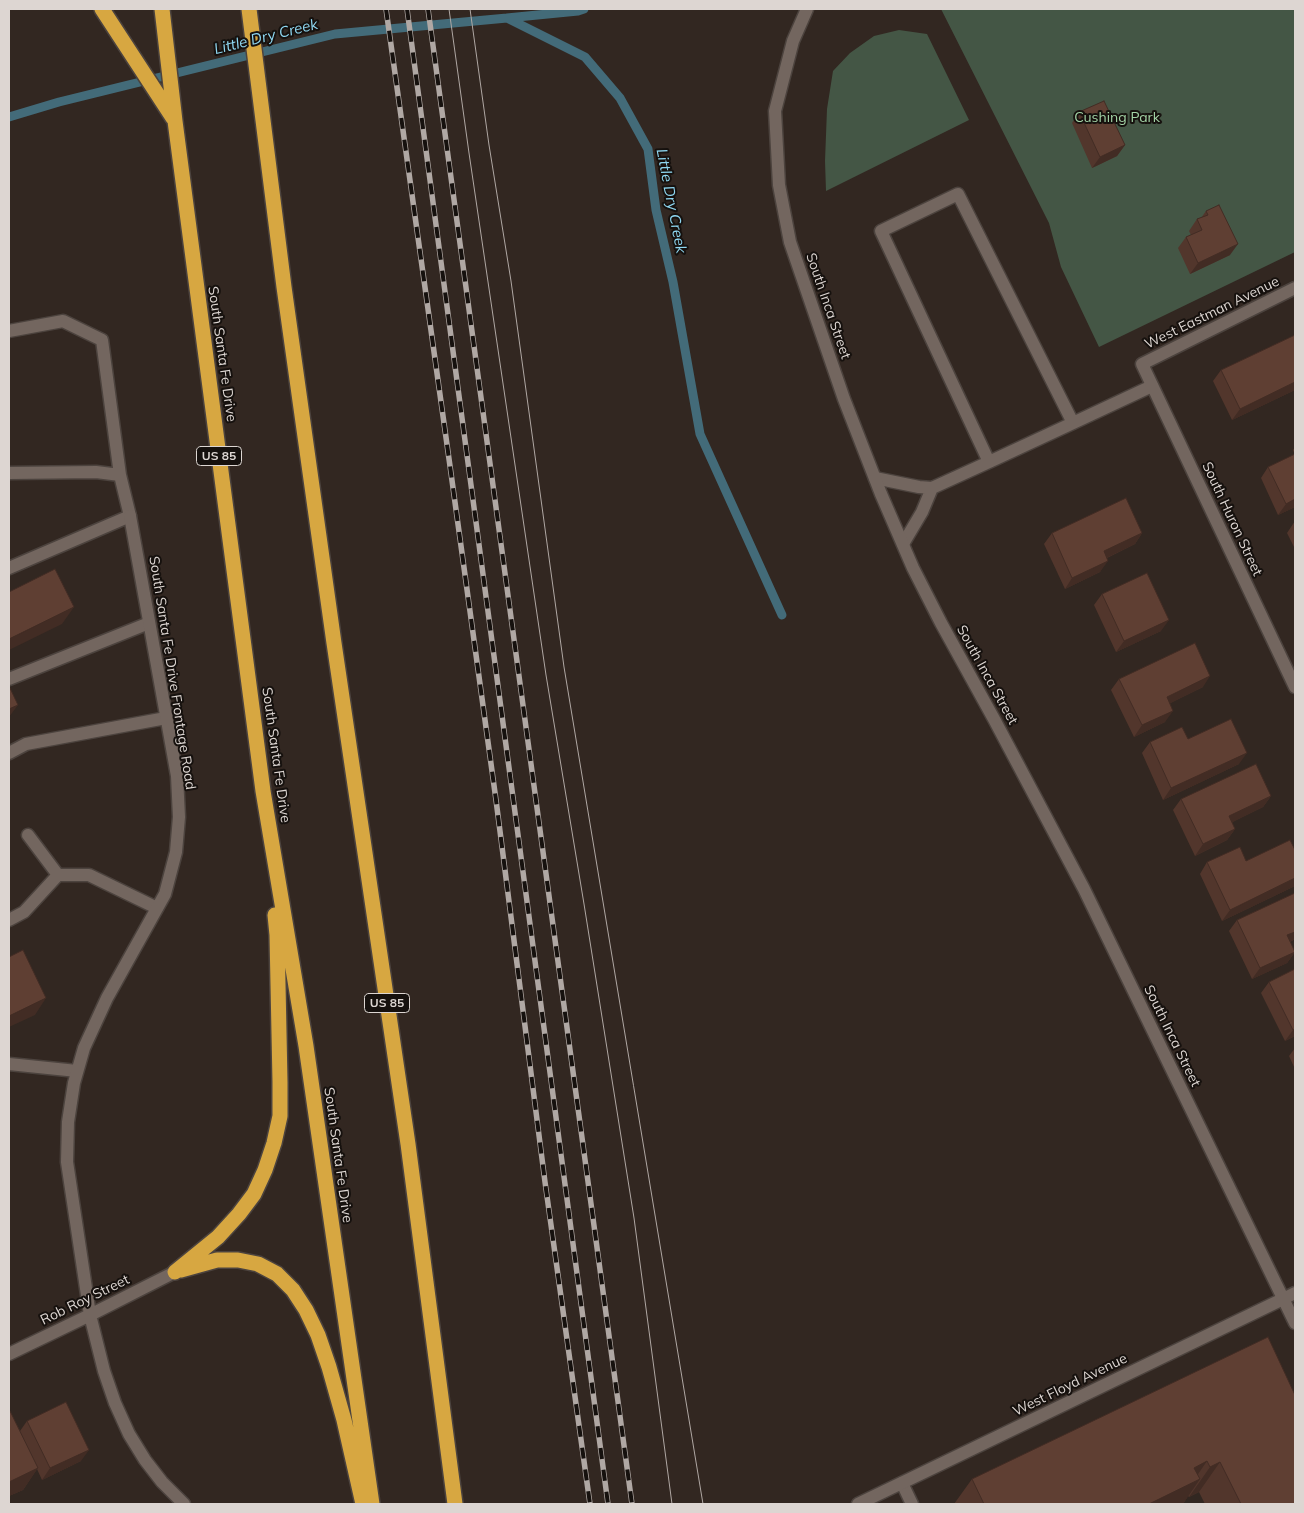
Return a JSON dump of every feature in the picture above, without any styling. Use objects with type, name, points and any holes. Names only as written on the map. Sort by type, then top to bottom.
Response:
[{"type":"highway","points":[[102,9],[175,121]]},
{"type":"highway","name":"South Santa Fe Drive","points":[[162,9],[263,791],[306,1046],[372,1504]]},
{"type":"highway","name":"US 85","points":[[250,11],[287,306],[334,643],[408,1144],[455,1504]]},
{"type":"highway","points":[[175,1272],[218,1238],[254,1194],[268,1161],[280,1116],[276,936],[263,791]]},
{"type":"highway","points":[[175,1272],[217,1260],[238,1260],[258,1264],[277,1274],[293,1290],[306,1310],[329,1367],[344,1420],[363,1504]]},
{"type":"street","name":"South Inca Street","points":[[807,9],[793,41],[775,111],[779,185],[790,242],[844,399],[903,544],[941,622],[1084,889],[1295,1323]]},
{"type":"street","points":[[989,462],[880,231],[918,212],[958,194],[1073,423]]},
{"type":"street","name":"West Eastman Avenue","points":[[1142,364],[1295,288]]},
{"type":"street","name":"South Santa Fe Drive Frontage Road","points":[[9,331],[62,321],[102,340],[120,475],[130,516],[177,776],[179,817],[176,852],[165,894],[107,998],[84,1048],[74,1083],[68,1122],[67,1162],[90,1315],[104,1371],[115,1403],[129,1434],[144,1460],[184,1504]]},
{"type":"street","name":"South Huron Street","points":[[1142,364],[1295,687]]},
{"type":"street","points":[[875,478],[932,488],[1152,386]]},
{"type":"street","points":[[9,473],[96,472],[120,475]]},
{"type":"street","points":[[903,544],[922,512],[932,488]]},
{"type":"street","points":[[9,568],[130,516]]},
{"type":"street","points":[[9,679],[150,623]]},
{"type":"street","points":[[9,753],[26,744],[166,718]]},
{"type":"street","points":[[28,835],[58,875]]},
{"type":"street","points":[[9,920],[24,912],[58,875],[89,875],[157,908]]},
{"type":"street","points":[[9,1064],[77,1071]]},
{"type":"street","name":"Rob Roy Street","points":[[9,1354],[175,1272]]},
{"type":"street","name":"West Floyd Avenue","points":[[858,1504],[1295,1293]]},
{"type":"street","points":[[902,1483],[912,1504]]},
{"type":"green space","name":"Cushing Park","points":[[941,9],[1295,9],[1295,252],[1099,347],[1061,267],[1049,223]]},
{"type":"green space","points":[[899,30],[927,34],[969,120],[826,191],[827,109],[833,71],[850,53],[874,36]]},
{"type":"building","points":[[1104,101],[1125,145],[1100,157],[1079,112]]},
{"type":"building","points":[[1219,205],[1238,244],[1198,263],[1186,237],[1202,230],[1197,219],[1208,215],[1206,211]]},
{"type":"building","points":[[1295,335],[1295,382],[1240,409],[1221,370]]},
{"type":"building","points":[[1295,454],[1295,499],[1286,504],[1268,467]]},
{"type":"building","points":[[1126,498],[1142,533],[1104,551],[1108,561],[1072,578],[1052,533]]},
{"type":"building","points":[[55,569],[74,607],[9,639],[9,592]]},
{"type":"building","points":[[1147,573],[1169,620],[1124,641],[1102,594]]},
{"type":"building","points":[[1195,643],[1210,676],[1167,697],[1173,711],[1142,725],[1119,679]]},
{"type":"building","points":[[9,686],[18,705],[9,709]]},
{"type":"building","points":[[1231,719],[1247,753],[1171,788],[1150,742],[1182,727],[1188,739]]},
{"type":"building","points":[[1256,764],[1271,796],[1229,816],[1235,829],[1203,844],[1181,799]]},
{"type":"building","points":[[1290,840],[1295,850],[1295,878],[1230,910],[1207,862],[1240,847],[1246,861]]},
{"type":"building","points":[[1295,893],[1295,932],[1287,935],[1295,952],[1260,968],[1237,920]]},
{"type":"building","points":[[23,950],[46,998],[9,1016],[9,957]]},
{"type":"building","points":[[1295,969],[1295,1029],[1293,1030],[1269,982]]},
{"type":"building","points":[[1268,1337],[1295,1395],[1295,1504],[1241,1504],[1220,1462],[1210,1467],[1207,1461],[1194,1468],[1200,1479],[1149,1504],[984,1504],[972,1479]]},
{"type":"building","points":[[66,1402],[89,1450],[50,1468],[27,1421]]},
{"type":"building","points":[[9,1411],[38,1468],[9,1482]]},
{"type":"waterway","points":[[507,18],[584,9]]},
{"type":"waterway","name":"Little Dry Creek","points":[[9,117],[59,102],[335,34],[507,18],[585,57],[620,98],[648,149],[656,210],[673,282],[700,434],[782,615]]},
{"type":"tram line","points":[[449,9],[546,675],[634,1218],[672,1504]]},
{"type":"tram line","points":[[470,9],[511,281],[564,667],[703,1504]]},
{"type":"railway","points":[[386,9],[496,800],[545,1182],[590,1504]]},
{"type":"railway","points":[[407,9],[608,1504]]},
{"type":"railway","points":[[428,9],[632,1504]]}]
